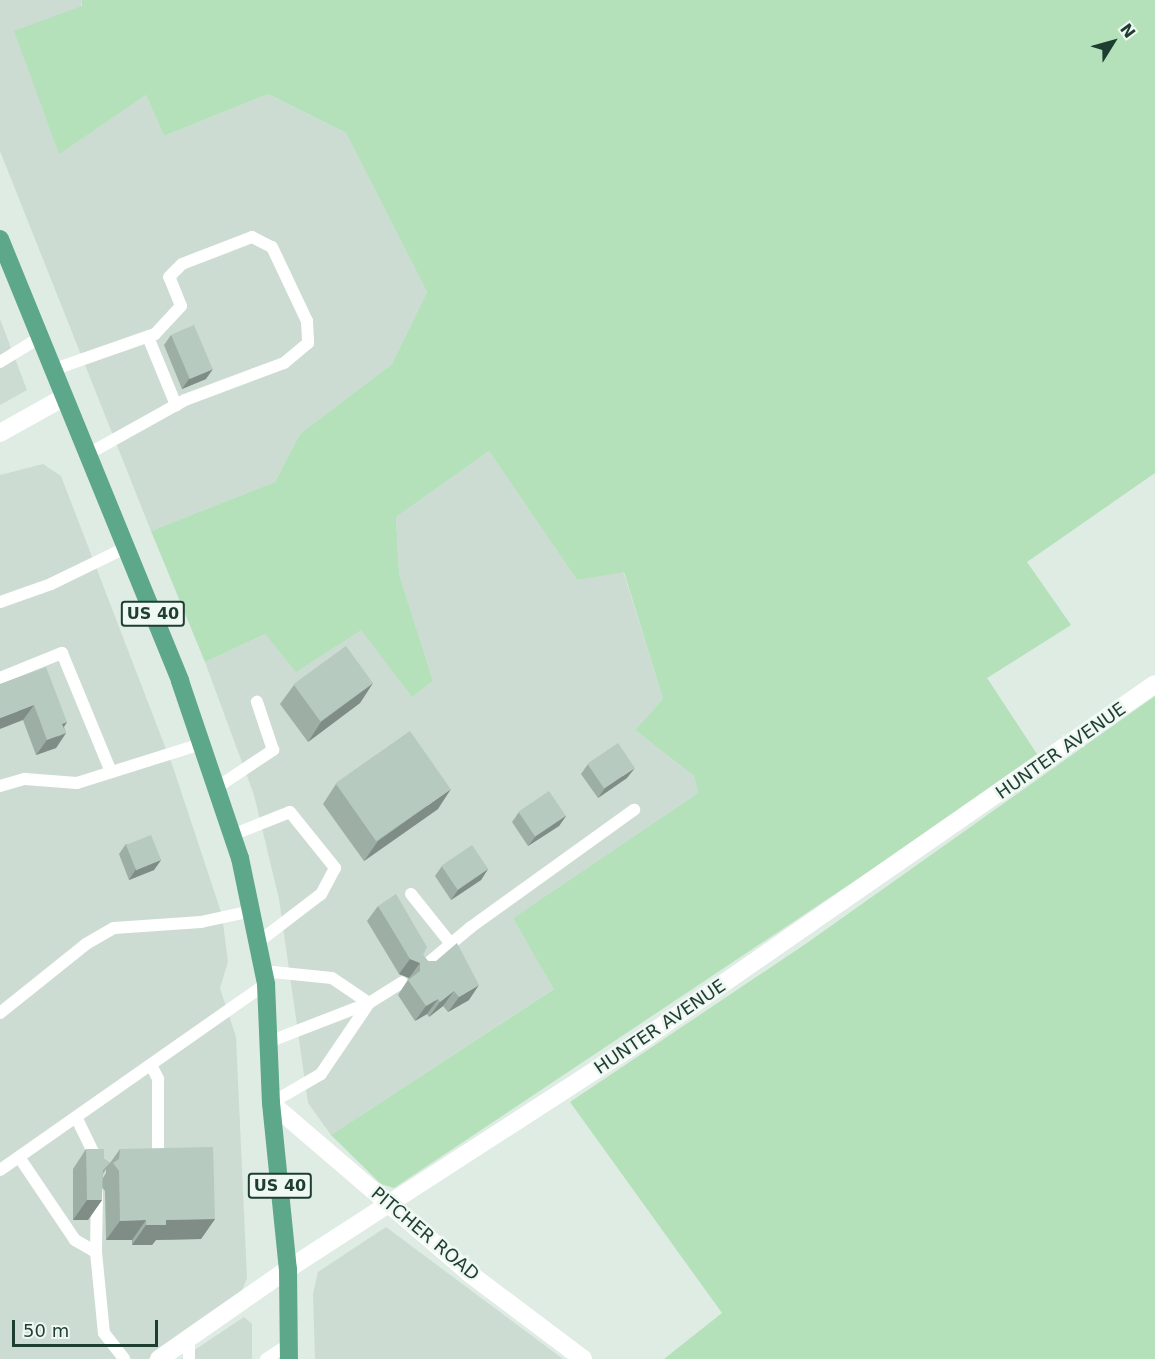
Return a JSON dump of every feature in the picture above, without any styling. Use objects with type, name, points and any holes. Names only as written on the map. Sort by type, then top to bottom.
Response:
[{"type":"main road","name":"US 40","points":[[0,240],[180,681],[232,835],[265,978],[271,1041],[271,1103],[288,1269],[289,1352]]},
{"type":"street","points":[[0,433],[63,398]]},
{"type":"street","name":"HUNTER AVENUE","points":[[159,1359],[288,1269],[390,1204],[873,883],[1155,684]]},
{"type":"street","name":"PITCHER ROAD","points":[[271,1103],[469,1273],[583,1359]]},
{"type":"lane","points":[[52,370],[148,337],[172,320],[181,306],[169,277],[182,264],[252,237],[272,247],[307,321],[308,343],[284,363],[176,405],[86,455]]},
{"type":"lane","points":[[148,337],[176,405]]},
{"type":"lane","points":[[0,362],[39,338]]},
{"type":"lane","points":[[0,602],[51,584],[125,548]]},
{"type":"lane","points":[[0,678],[62,653],[111,772]]},
{"type":"lane","points":[[216,788],[273,750],[257,702]]},
{"type":"lane","points":[[0,786],[25,779],[77,783],[201,744]]},
{"type":"lane","points":[[421,969],[451,944],[634,810]]},
{"type":"lane","points":[[232,835],[290,812],[335,868],[321,894],[257,943]]},
{"type":"lane","points":[[411,894],[451,944]]},
{"type":"lane","points":[[0,1013],[86,944],[114,928],[201,922],[251,911]]},
{"type":"lane","points":[[0,1170],[151,1065],[265,978],[332,978],[369,1003]]},
{"type":"lane","points":[[271,1041],[369,1003],[402,982]]},
{"type":"lane","points":[[271,1103],[321,1074],[369,1003]]},
{"type":"lane","points":[[151,1065],[158,1079],[158,1157]]},
{"type":"lane","points":[[76,1117],[98,1160],[98,1175]]},
{"type":"lane","points":[[19,1157],[75,1240],[96,1252]]},
{"type":"lane","points":[[97,1191],[96,1252],[104,1333],[124,1359]]},
{"type":"lane","points":[[189,1338],[189,1359]]},
{"type":"lane","points":[[266,1359],[289,1352]]},
{"type":"shaded area","points":[[0,0],[82,0],[59,153],[146,95],[164,136],[268,94],[346,133],[427,292],[392,364],[300,434],[275,482],[151,531],[0,151]]},
{"type":"shaded area","points":[[0,319],[27,390],[0,405]]},
{"type":"shaded area","points":[[489,451],[577,580],[623,571],[663,699],[635,730],[694,776],[698,793],[513,918],[555,988],[331,1135],[308,1103],[279,899],[254,795],[205,662],[265,634],[296,671],[361,629],[412,697],[433,681],[399,574],[396,517]]},
{"type":"shaded area","points":[[43,464],[61,476],[174,770],[222,915],[228,962],[220,988],[236,1037],[247,1278],[241,1293],[148,1359],[0,1359],[0,475]]},
{"type":"shaded area","points":[[386,1227],[563,1359],[315,1359],[313,1294],[318,1272]]},
{"type":"shaded area","points":[[244,1317],[252,1324],[252,1359],[181,1359]]},
{"type":"green space","points":[[82,0],[1155,0],[1155,473],[1027,562],[1071,625],[987,678],[1037,754],[871,870],[394,1188],[381,1184],[331,1135],[554,989],[513,918],[698,793],[694,776],[635,730],[663,699],[624,572],[577,580],[489,451],[396,517],[399,574],[433,681],[412,697],[361,630],[296,672],[265,634],[205,662],[151,531],[275,482],[300,434],[392,364],[427,292],[346,133],[268,94],[164,136],[146,95],[59,154],[14,31],[82,6]]},
{"type":"green space","points":[[1155,696],[1155,1359],[664,1359],[722,1313],[570,1102],[807,943]]},
{"type":"building","points":[[194,325],[213,369],[190,379],[171,335]]},
{"type":"building","points":[[346,646],[373,683],[320,721],[293,684]]},
{"type":"building","points":[[46,667],[67,722],[62,724],[66,733],[47,740],[34,705],[0,718],[0,684]]},
{"type":"building","points":[[410,731],[451,789],[376,841],[335,783]]},
{"type":"building","points":[[618,743],[635,768],[604,789],[587,764]]},
{"type":"building","points":[[549,791],[566,816],[535,837],[518,812]]},
{"type":"building","points":[[151,835],[161,860],[136,870],[126,845]]},
{"type":"building","points":[[472,845],[488,869],[458,890],[441,866]]},
{"type":"building","points":[[396,894],[427,947],[423,955],[428,961],[436,961],[457,943],[479,985],[459,997],[454,991],[440,1002],[438,999],[426,1006],[408,980],[420,971],[420,963],[410,959],[378,906]]},
{"type":"building","points":[[213,1147],[215,1219],[166,1220],[166,1225],[146,1225],[146,1220],[120,1221],[119,1171],[113,1163],[119,1159],[120,1149]]},
{"type":"building","points":[[86,1149],[104,1149],[104,1159],[110,1163],[103,1170],[102,1200],[87,1200]]}]
